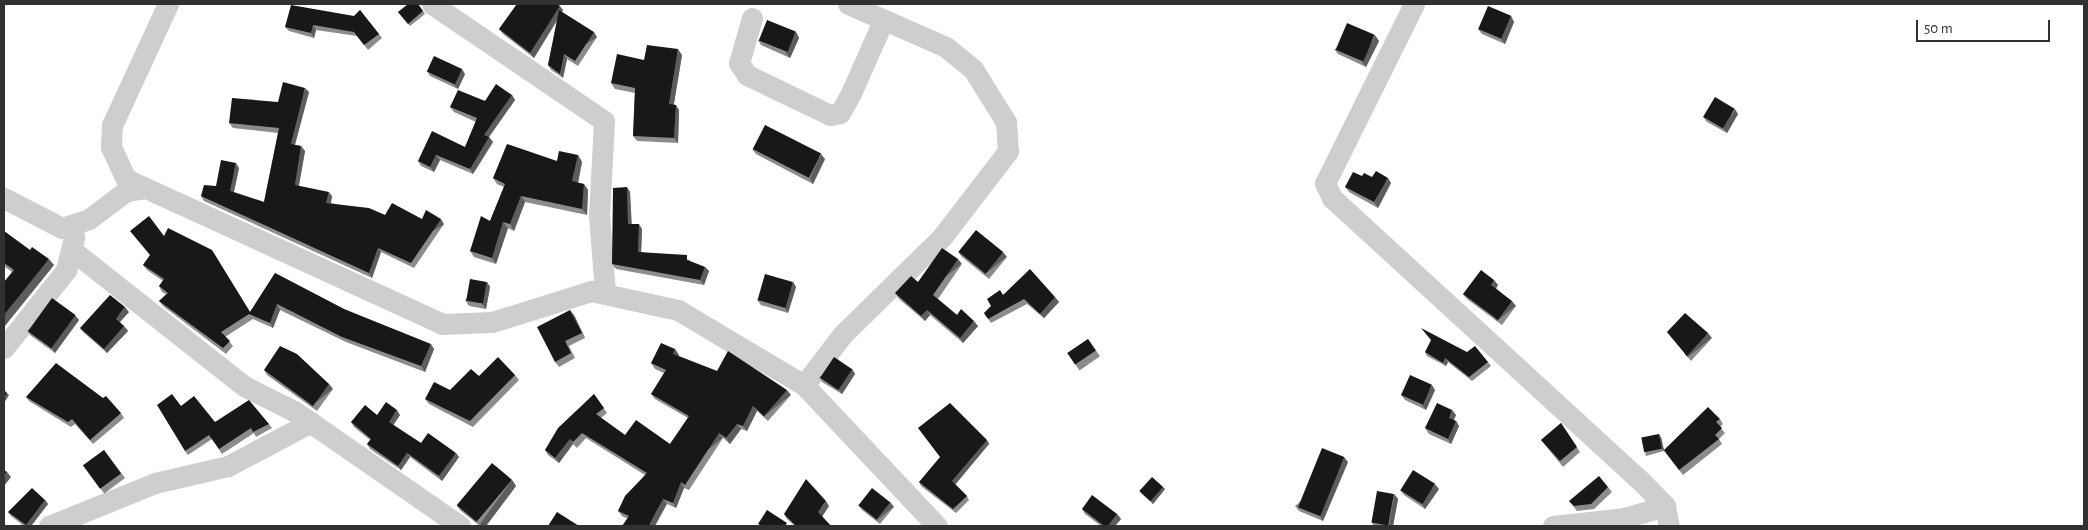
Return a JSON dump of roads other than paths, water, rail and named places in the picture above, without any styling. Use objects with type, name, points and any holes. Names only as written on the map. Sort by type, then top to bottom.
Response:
[{"type":"street","points":[[168,4],[112,125],[111,147],[118,169],[141,188],[442,324],[492,322],[545,303],[591,291],[678,310],[804,385],[937,526]]},
{"type":"street","points":[[432,4],[461,12],[604,121],[599,215],[605,293]]},
{"type":"street","points":[[804,385],[843,334],[942,237],[1008,150],[1006,122],[973,68],[946,47],[883,21],[848,4]]},
{"type":"street","points":[[1414,4],[1326,182],[1332,198],[1667,516]]},
{"type":"street","points":[[752,18],[739,63],[747,75],[830,115],[840,113],[883,21]]},
{"type":"street","points":[[4,198],[46,224],[62,228],[74,224],[126,191],[141,188]]},
{"type":"street","points":[[4,348],[66,270],[73,251],[74,224]]},
{"type":"street","points":[[73,251],[244,386],[311,422],[447,522]]},
{"type":"street","points":[[49,526],[155,484],[228,466],[311,422]]},
{"type":"street","points":[[1553,526],[1624,518],[1667,516]]}]
